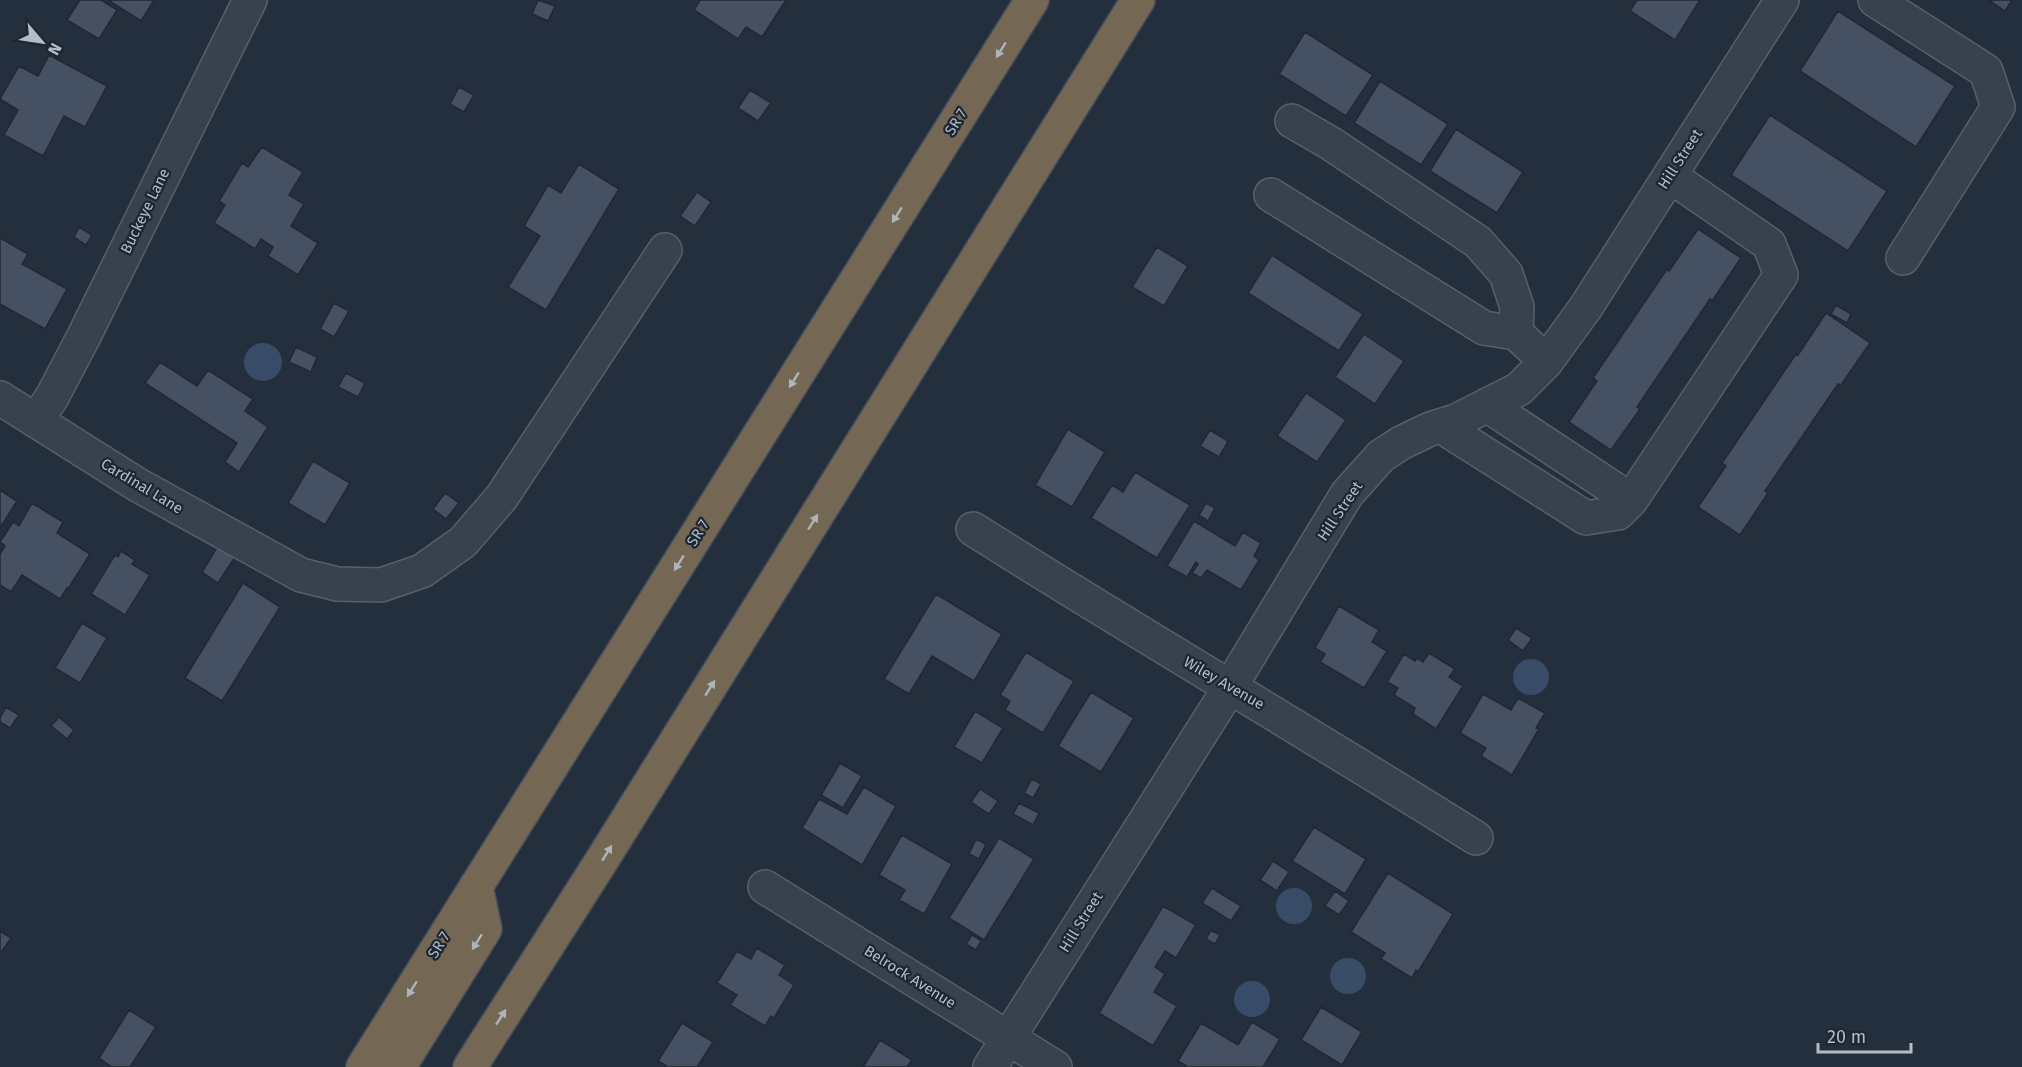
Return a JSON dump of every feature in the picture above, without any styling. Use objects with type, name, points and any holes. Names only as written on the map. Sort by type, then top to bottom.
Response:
[{"type":"highway","name":"SR 7","points":[[363,1067],[1032,0]]},
{"type":"highway","points":[[470,1067],[602,860],[1138,0]]},
{"type":"highway","points":[[399,1067],[485,929],[476,886]]},
{"type":"street","name":"Buckeye Lane","points":[[36,421],[52,397],[83,338],[250,0]]},
{"type":"street","name":"Hill Street","points":[[990,1067],[1230,687],[1347,494],[1381,456],[1401,443],[1456,421],[1519,390],[1546,362],[1586,307],[1782,0]]},
{"type":"street","points":[[1875,0],[1986,71],[1998,107],[1903,258]]},
{"type":"street","points":[[1292,121],[1330,143],[1478,242],[1506,274],[1516,307],[1516,333]]},
{"type":"street","points":[[1441,426],[1586,518],[1618,513],[1631,500],[1781,275],[1769,244],[1670,176]]},
{"type":"street","points":[[1271,195],[1484,328],[1516,333],[1546,362]]},
{"type":"street","name":"Cardinal Lane","points":[[36,421],[138,485],[301,575],[338,584],[381,585],[422,571],[463,542],[501,498],[665,250]]},
{"type":"street","points":[[0,398],[36,421]]},
{"type":"street","points":[[1487,405],[1631,500]]},
{"type":"street","name":"Wiley Avenue","points":[[972,529],[1195,667],[1309,733],[1476,838]]},
{"type":"street","name":"Belrock Avenue","points":[[765,887],[1055,1067]]},
{"type":"water","points":[[263,343],[276,349],[282,362],[276,375],[263,381],[250,375],[244,362],[250,349]]},
{"type":"water","points":[[1531,659],[1544,664],[1549,677],[1544,690],[1531,695],[1518,690],[1513,677],[1518,664]]},
{"type":"water","points":[[1294,888],[1307,893],[1312,906],[1307,919],[1294,924],[1281,919],[1276,906],[1281,893]]},
{"type":"water","points":[[1348,958],[1361,963],[1366,976],[1361,989],[1348,994],[1335,989],[1330,976],[1335,963]]},
{"type":"water","points":[[1252,981],[1265,986],[1270,999],[1265,1012],[1252,1017],[1239,1012],[1234,999],[1239,986]]},
{"type":"building","points":[[80,0],[101,0],[117,10],[99,39],[67,20]]},
{"type":"building","points":[[108,0],[154,0],[141,21]]},
{"type":"building","points":[[538,0],[555,6],[548,21],[532,14]]},
{"type":"building","points":[[700,0],[786,0],[762,37],[746,27],[738,39],[694,10]]},
{"type":"building","points":[[1637,0],[1700,0],[1675,40],[1630,11]]},
{"type":"building","points":[[1989,0],[2012,0],[2005,11]]},
{"type":"building","points":[[1838,11],[1955,86],[1916,147],[1800,71]]},
{"type":"building","points":[[1305,32],[1373,75],[1346,116],[1279,74]]},
{"type":"building","points":[[49,55],[107,86],[85,127],[64,116],[43,156],[4,135],[18,110],[0,99],[19,66],[38,76]]},
{"type":"building","points":[[1380,81],[1448,124],[1421,165],[1354,123]]},
{"type":"building","points":[[459,87],[474,95],[464,112],[450,104]]},
{"type":"building","points":[[750,90],[771,103],[758,121],[738,108]]},
{"type":"building","points":[[1770,115],[1887,191],[1848,251],[1731,175]]},
{"type":"building","points":[[1456,129],[1523,172],[1497,213],[1430,171]]},
{"type":"building","points":[[262,147],[303,172],[289,195],[304,204],[291,226],[318,243],[298,275],[268,256],[273,247],[261,239],[255,249],[214,223],[225,205],[219,201],[242,163],[248,167]]},
{"type":"building","points":[[579,164],[619,189],[546,310],[508,287],[540,236],[524,226],[548,185],[561,193]]},
{"type":"building","points":[[697,192],[711,202],[695,226],[680,216]]},
{"type":"building","points":[[79,227],[92,235],[86,245],[74,237]]},
{"type":"building","points":[[1698,229],[1741,258],[1712,301],[1710,299],[1637,407],[1640,409],[1611,450],[1569,422],[1597,381],[1593,378],[1667,269],[1669,271]]},
{"type":"building","points":[[0,238],[28,254],[22,264],[67,289],[45,329],[0,304]]},
{"type":"building","points":[[1157,247],[1188,266],[1164,306],[1132,287]]},
{"type":"building","points":[[1272,255],[1363,314],[1339,351],[1248,293]]},
{"type":"building","points":[[334,303],[349,311],[334,337],[320,329]]},
{"type":"building","points":[[1836,305],[1851,314],[1847,323],[1831,314]]},
{"type":"building","points":[[1826,313],[1870,343],[1841,385],[1838,384],[1765,491],[1768,493],[1740,535],[1698,507],[1726,466],[1722,463]]},
{"type":"building","points":[[1364,334],[1404,361],[1375,404],[1335,377]]},
{"type":"building","points":[[296,347],[317,357],[311,372],[289,362]]},
{"type":"building","points":[[160,362],[197,386],[208,370],[253,399],[245,411],[268,427],[239,472],[225,462],[237,443],[145,383]]},
{"type":"building","points":[[346,373],[365,383],[358,397],[338,387]]},
{"type":"building","points":[[1306,393],[1346,420],[1317,462],[1277,436]]},
{"type":"building","points":[[1068,429],[1105,452],[1072,507],[1035,485]]},
{"type":"building","points":[[1210,430],[1228,441],[1219,457],[1200,446]]},
{"type":"building","points":[[313,461],[350,483],[325,525],[288,503]]},
{"type":"building","points":[[1135,472],[1190,505],[1157,558],[1091,518],[1112,485],[1123,492]]},
{"type":"building","points":[[0,490],[17,501],[0,528]]},
{"type":"building","points":[[445,493],[459,503],[446,519],[433,509]]},
{"type":"building","points":[[32,503],[63,522],[57,533],[90,554],[60,599],[22,575],[11,592],[0,585],[0,554],[5,546],[0,542],[13,522],[19,526]]},
{"type":"building","points":[[1206,503],[1215,508],[1208,521],[1199,515]]},
{"type":"building","points":[[1194,521],[1235,546],[1243,532],[1261,543],[1254,556],[1259,560],[1241,590],[1207,570],[1201,578],[1192,573],[1198,564],[1196,562],[1187,577],[1167,566]]},
{"type":"building","points":[[218,546],[235,557],[218,583],[202,572]]},
{"type":"building","points":[[121,551],[135,560],[132,564],[150,575],[125,615],[91,594],[115,555],[118,557]]},
{"type":"building","points":[[243,583],[280,607],[222,701],[185,678]]},
{"type":"building","points":[[936,594],[1002,634],[974,681],[932,656],[909,694],[884,679]]},
{"type":"building","points":[[1339,606],[1379,630],[1372,642],[1387,651],[1364,688],[1320,662],[1325,654],[1315,648]]},
{"type":"building","points":[[82,623],[107,638],[80,683],[55,668]]},
{"type":"building","points":[[1516,628],[1532,638],[1523,651],[1508,640]]},
{"type":"building","points":[[1026,652],[1074,681],[1043,733],[1005,710],[1010,701],[1000,695]]},
{"type":"building","points":[[1429,653],[1455,669],[1449,677],[1463,686],[1436,729],[1413,714],[1415,708],[1394,695],[1398,688],[1387,682],[1404,654],[1415,661],[1417,658],[1423,662]]},
{"type":"building","points":[[1091,692],[1134,718],[1101,772],[1058,746]]},
{"type":"building","points":[[1483,694],[1511,710],[1518,698],[1545,713],[1536,728],[1539,729],[1512,775],[1481,756],[1486,748],[1460,733]]},
{"type":"building","points":[[6,707],[19,715],[10,728],[0,722]]},
{"type":"building","points":[[975,711],[1003,728],[982,763],[954,747]]},
{"type":"building","points":[[59,717],[74,730],[67,739],[51,726]]},
{"type":"building","points":[[840,763],[862,776],[843,808],[821,795]]},
{"type":"building","points":[[1032,779],[1041,784],[1033,798],[1024,793]]},
{"type":"building","points":[[864,787],[896,806],[862,865],[802,828],[819,799],[847,814]]},
{"type":"building","points":[[980,789],[998,801],[989,814],[971,802]]},
{"type":"building","points":[[1019,803],[1039,813],[1033,825],[1013,814]]},
{"type":"building","points":[[1314,827],[1366,859],[1345,894],[1292,861]]},
{"type":"building","points":[[902,835],[952,864],[924,914],[899,900],[905,890],[879,875]]},
{"type":"building","points":[[999,838],[1034,859],[984,940],[949,918]]},
{"type":"building","points":[[976,839],[986,844],[979,859],[969,854]]},
{"type":"building","points":[[1273,861],[1289,872],[1277,891],[1260,880]]},
{"type":"building","points":[[1388,873],[1453,914],[1418,972],[1416,970],[1412,978],[1381,959],[1385,953],[1351,932]]},
{"type":"building","points":[[1212,888],[1241,906],[1231,921],[1202,903]]},
{"type":"building","points":[[1335,891],[1349,901],[1339,915],[1325,906]]},
{"type":"building","points":[[1163,906],[1196,925],[1176,958],[1165,951],[1155,967],[1165,974],[1154,992],[1177,1006],[1153,1046],[1099,1013]]},
{"type":"building","points":[[1211,930],[1220,935],[1215,944],[1206,939]]},
{"type":"building","points":[[0,931],[11,938],[0,954]]},
{"type":"building","points":[[972,935],[981,941],[976,950],[966,944]]},
{"type":"building","points":[[757,948],[785,965],[779,975],[794,985],[774,1018],[771,1016],[765,1026],[730,1005],[737,995],[717,983],[737,951],[751,959]]},
{"type":"building","points":[[1321,1007],[1362,1032],[1342,1065],[1301,1040]]},
{"type":"building","points":[[129,1010],[156,1027],[130,1067],[112,1067],[99,1058]]},
{"type":"building","points":[[1252,1022],[1280,1039],[1263,1067],[1188,1067],[1178,1061],[1201,1023],[1238,1045]]},
{"type":"building","points":[[682,1023],[713,1042],[697,1067],[668,1067],[658,1061]]},
{"type":"building","points":[[880,1040],[912,1060],[907,1067],[863,1067]]}]
